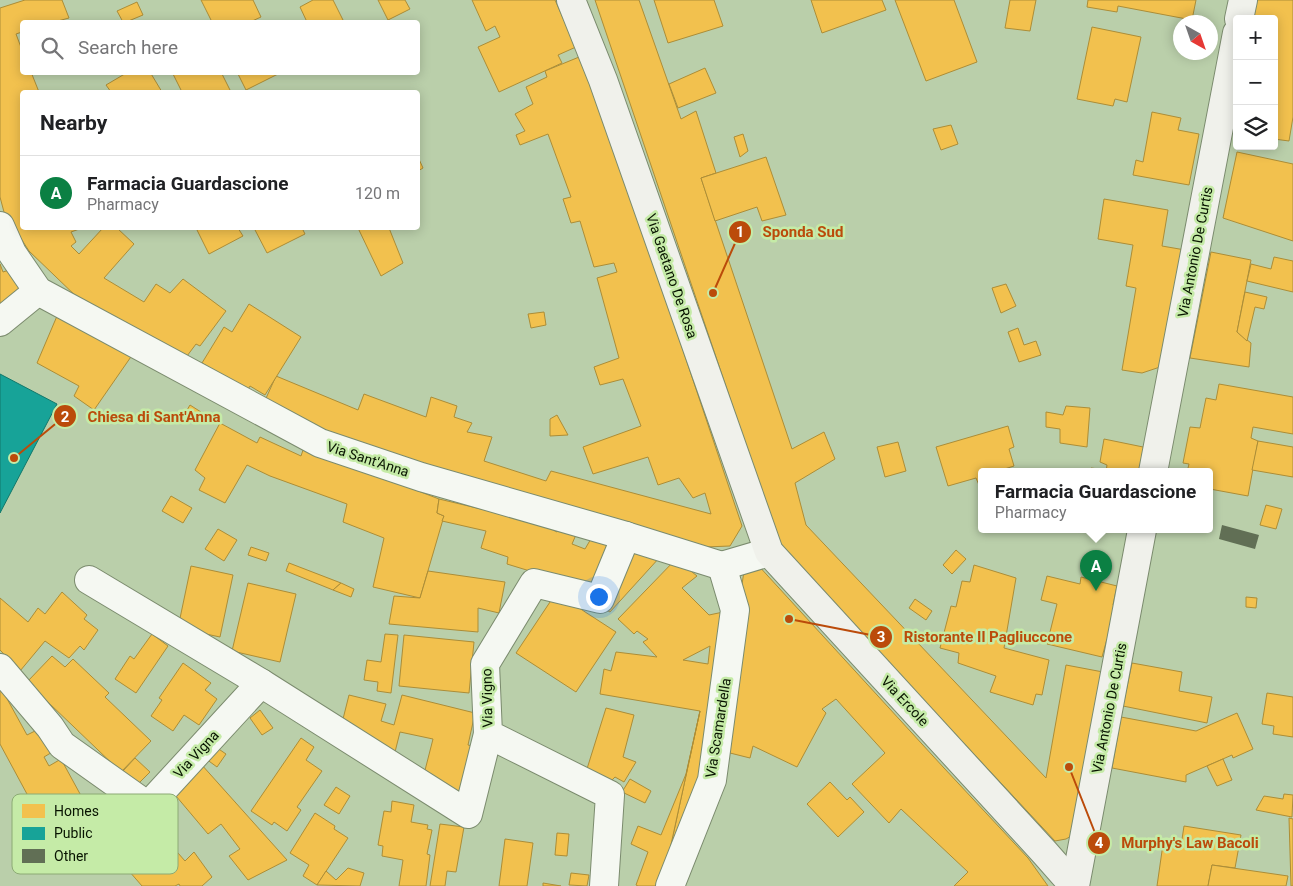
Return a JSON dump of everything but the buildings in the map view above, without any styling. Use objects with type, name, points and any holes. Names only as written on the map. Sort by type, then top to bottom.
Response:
[{"type":"street","name":"Via Gaetano De Rosa","points":[[571,0],[603,80],[769,552]]},
{"type":"street","points":[[1240,15],[1243,0]]},
{"type":"street","name":"Via Antonio De Curtis","points":[[1154,468],[1233,54]]},
{"type":"street","points":[[0,226],[12,253],[38,291],[0,322]]},
{"type":"street","name":"Via Sant'Anna","points":[[38,291],[320,443],[421,476],[722,566]]},
{"type":"street","name":"Via Antonio De Curtis","points":[[1074,886],[1141,533]]},
{"type":"street","name":"Via Vigno","points":[[604,886],[610,795],[488,734],[485,664],[534,583],[600,599],[626,536]]},
{"type":"street","points":[[722,566],[769,552]]},
{"type":"street","name":"Via Ercole","points":[[769,552],[1074,886]]},
{"type":"street","name":"Via Scamardella","points":[[670,886],[712,780],[735,610],[722,566]]},
{"type":"street","points":[[89,580],[261,683],[468,814],[488,734]]},
{"type":"street","name":"Via Vigna","points":[[0,668],[50,727],[62,745],[131,794]]},
{"type":"street","name":"Via Vigna","points":[[159,794],[261,683]]},
{"type":"place","name":"Sponda Sud","points":[[713,293]]},
{"type":"place","name":"Chiesa di Sant'Anna","points":[[14,458]]},
{"type":"place","name":"Farmacia Guardascione","points":[[1096,591]]},
{"type":"place","name":"Ristorante Il Pagliuccone","points":[[789,619]]},
{"type":"place","name":"Murphy's Law Bacoli","points":[[1069,767]]}]
